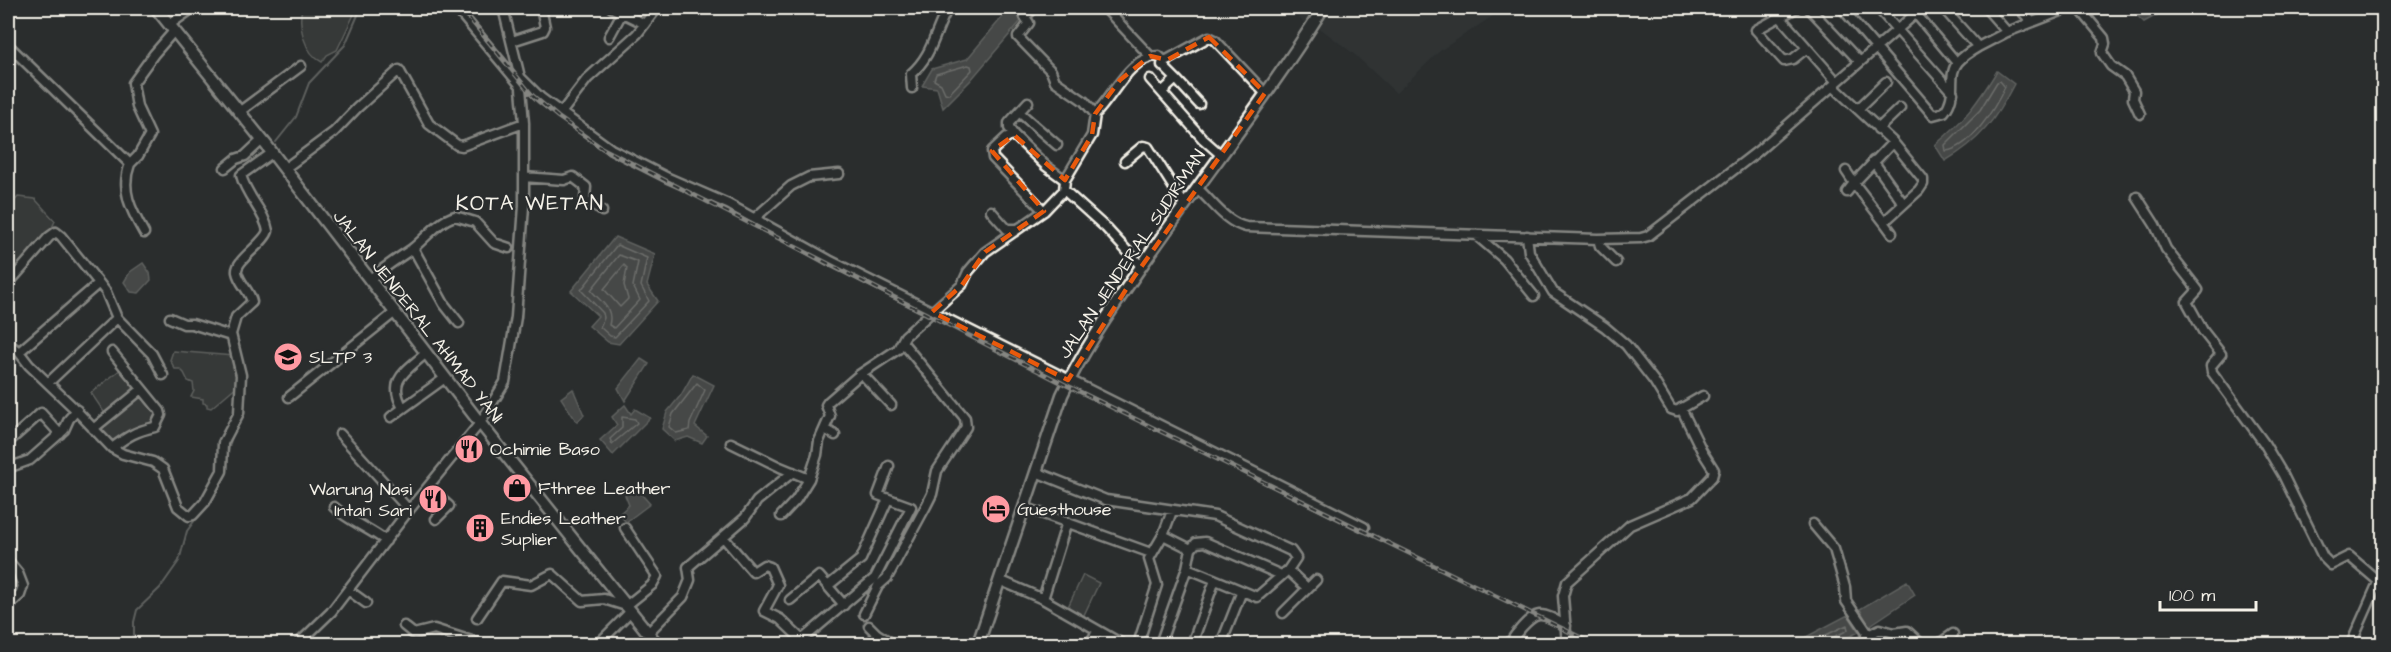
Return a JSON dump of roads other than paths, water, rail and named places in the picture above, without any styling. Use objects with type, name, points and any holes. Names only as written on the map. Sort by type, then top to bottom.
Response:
[{"type":"main road","name":"JALAN JENDERAL AHMAD YANI","points":[[156,8],[271,152],[480,423],[657,645]]},
{"type":"main road","name":"JALAN JENDERAL SUDIRMAN","points":[[978,645],[1068,380],[1141,266],[1323,8]]},
{"type":"street","points":[[144,233],[126,197],[125,183],[130,164],[138,156],[150,135],[136,107],[133,83],[172,28],[192,8]]},
{"type":"street","points":[[456,8],[522,87]]},
{"type":"street","points":[[298,645],[323,621],[480,423],[501,390],[507,373],[516,317],[514,249],[524,177],[524,123],[522,87],[503,8]]},
{"type":"street","points":[[512,41],[543,31],[541,8]]},
{"type":"street","points":[[612,8],[645,24]]},
{"type":"street","points":[[561,113],[587,79],[625,46],[657,8]]},
{"type":"street","points":[[912,88],[911,74],[923,64],[929,54],[939,23],[948,8]]},
{"type":"street","points":[[1034,8],[1025,17],[1029,24],[1018,37],[1051,71],[1055,81],[1084,101],[1095,114]]},
{"type":"street","points":[[1105,8],[1150,56]]},
{"type":"street","points":[[1796,8],[1756,30],[1784,61],[1793,59],[1807,48]]},
{"type":"street","points":[[1809,8],[1860,62]]},
{"type":"street","points":[[1842,8],[1933,114],[1944,112],[1952,102],[1953,71],[1957,63],[1978,46],[2032,22],[2050,11],[2069,8]]},
{"type":"street","points":[[1878,8],[1953,94]]},
{"type":"street","points":[[1943,8],[1978,46]]},
{"type":"street","points":[[1986,8],[2007,32]]},
{"type":"street","points":[[2019,8],[2032,22]]},
{"type":"street","points":[[2079,8],[2104,38],[2102,53],[2111,66],[2125,76],[2134,91],[2133,99],[2140,114]]},
{"type":"street","points":[[1197,188],[1236,225],[1246,227],[1635,239],[1648,236],[1758,151],[1877,47],[1916,9],[1957,63]]},
{"type":"street","points":[[609,37],[622,13]]},
{"type":"street","points":[[1780,17],[1835,84],[1893,142],[1923,179],[1919,190],[1884,222]]},
{"type":"street","points":[[1163,60],[1209,37],[1215,40],[1265,93]]},
{"type":"street","points":[[8,45],[130,164]]},
{"type":"street","points":[[781,516],[796,500],[809,479],[818,455],[819,441],[830,414],[826,404],[862,374],[898,350],[905,336],[962,285],[968,272],[985,252],[1044,211],[1064,190],[1065,180],[1092,135],[1095,114],[1104,105],[1120,80],[1150,56],[1159,56],[1163,60]]},
{"type":"street","points":[[1163,60],[1162,65],[1199,104]]},
{"type":"street","points":[[239,112],[301,66]]},
{"type":"street","points":[[284,170],[334,132],[364,100],[399,70],[429,124],[456,145],[462,146],[524,123]]},
{"type":"street","points":[[520,77],[561,113],[611,149],[724,202],[810,250],[932,312],[1364,527]]},
{"type":"street","points":[[1150,79],[1203,139],[1220,154]]},
{"type":"street","points":[[1162,92],[1176,79]]},
{"type":"street","points":[[1858,109],[1886,82]]},
{"type":"street","points":[[1028,102],[1008,126],[1014,135],[1065,180]]},
{"type":"street","points":[[1878,129],[1900,108]]},
{"type":"street","points":[[1019,112],[1057,146]]},
{"type":"street","points":[[1014,135],[1007,137],[991,154],[1044,211]]},
{"type":"street","points":[[225,168],[236,159],[246,156],[262,141]]},
{"type":"street","points":[[1846,192],[1893,142]]},
{"type":"street","points":[[1125,161],[1143,146],[1148,147],[1185,204]]},
{"type":"street","points":[[8,343],[77,410],[112,448],[123,454],[153,462],[163,469],[178,507],[189,516],[195,513],[205,502],[222,471],[223,443],[235,422],[240,406],[240,369],[231,336],[236,317],[252,302],[237,272],[238,266],[262,242],[268,231],[265,219],[244,188],[240,175],[271,152]]},
{"type":"street","points":[[1873,162],[1904,203]]},
{"type":"street","points":[[1846,171],[1892,234]]},
{"type":"street","points":[[755,218],[791,186],[809,177],[838,174]]},
{"type":"street","points":[[524,177],[563,180],[574,177],[586,187],[585,199],[602,212]]},
{"type":"street","points":[[1064,190],[1106,228],[1141,266]]},
{"type":"street","points":[[2137,198],[2155,225],[2166,249],[2198,290],[2187,302],[2221,354],[2211,366],[2212,372],[2264,443],[2283,475],[2323,557],[2331,565],[2349,556],[2380,584]]},
{"type":"street","points":[[991,211],[1007,229],[1016,229]]},
{"type":"street","points":[[369,280],[388,263],[413,248],[437,227],[455,216],[476,222],[494,243],[514,249]]},
{"type":"street","points":[[8,284],[56,232],[106,292],[117,318],[152,354],[163,375]]},
{"type":"street","points":[[1476,235],[1503,259],[1534,296]]},
{"type":"street","points":[[1527,236],[1529,252],[1553,292],[1619,339],[1654,381],[1671,409],[1675,411],[1703,396]]},
{"type":"street","points":[[1598,239],[1600,246],[1616,262]]},
{"type":"street","points":[[413,248],[444,304],[459,323]]},
{"type":"street","points":[[19,352],[99,283]]},
{"type":"street","points":[[289,397],[394,313]]},
{"type":"street","points":[[48,383],[117,318]]},
{"type":"street","points":[[170,318],[183,324],[194,324],[231,336]]},
{"type":"street","points":[[864,614],[877,587],[890,573],[926,506],[932,494],[937,471],[966,427],[965,418],[903,344]]},
{"type":"street","points":[[112,352],[160,411],[160,420],[155,427],[131,433],[112,448]]},
{"type":"street","points":[[403,408],[396,396],[398,382],[426,353]]},
{"type":"street","points":[[862,374],[891,405]]},
{"type":"street","points":[[391,417],[445,378]]},
{"type":"street","points":[[93,429],[142,389]]},
{"type":"street","points":[[1567,645],[1563,596],[1567,582],[1630,525],[1689,500],[1712,477],[1714,470],[1681,408]]},
{"type":"street","points":[[8,468],[27,463],[60,434],[77,410]]},
{"type":"street","points":[[8,442],[41,413],[60,434]]},
{"type":"street","points":[[825,429],[835,435]]},
{"type":"street","points":[[340,434],[409,510]]},
{"type":"street","points":[[731,443],[809,479]]},
{"type":"street","points":[[723,537],[753,572],[764,565],[770,567],[778,585],[764,611],[780,619],[799,642],[879,573],[909,512],[909,505],[878,494],[889,466]]},
{"type":"street","points":[[648,633],[683,597],[690,580],[687,569],[689,566],[745,518],[757,501],[793,472]]},
{"type":"street","points":[[1036,472],[1106,500],[1215,516],[1291,551],[1296,558],[1284,573],[1257,597],[1187,568]]},
{"type":"street","points":[[428,487],[449,506],[436,519]]},
{"type":"street","points":[[828,585],[861,559],[888,499]]},
{"type":"street","points":[[334,507],[386,541]]},
{"type":"street","points":[[1023,507],[1151,553]]},
{"type":"street","points":[[1138,645],[1157,585],[1148,564],[1151,553],[1163,535],[1172,511]]},
{"type":"street","points":[[1043,599],[1067,522]]},
{"type":"street","points":[[1814,524],[1834,549],[1845,587],[1846,601],[1865,628],[1866,636]]},
{"type":"street","points":[[598,645],[652,585],[657,576],[626,528]]},
{"type":"street","points":[[1163,535],[1191,549]]},
{"type":"street","points":[[1161,645],[1187,568],[1191,549],[1196,543],[1205,542],[1284,573],[1307,588]]},
{"type":"street","points":[[8,561],[18,573],[23,586],[20,595],[8,606]]},
{"type":"street","points":[[2351,645],[2380,584],[2384,569]]},
{"type":"street","points":[[477,618],[502,580],[531,585],[552,574],[582,601],[604,599],[628,609]]},
{"type":"street","points":[[790,600],[818,576],[821,576],[843,605]]},
{"type":"street","points":[[999,580],[1043,599],[1122,645]]},
{"type":"street","points":[[1192,645],[1215,580]]},
{"type":"street","points":[[1282,613],[1316,580]]},
{"type":"street","points":[[348,590],[366,603]]},
{"type":"street","points":[[1221,645],[1242,591]]},
{"type":"street","points":[[1509,645],[1516,633],[1536,616],[1541,615],[1566,626]]},
{"type":"street","points":[[404,626],[414,634],[434,629],[481,645]]},
{"type":"street","points":[[869,626],[876,634],[893,645]]},
{"type":"street","points":[[1858,645],[1866,636],[1880,629],[1894,633],[1907,631],[1921,645]]},
{"type":"street","points":[[1089,645],[1098,631]]},
{"type":"street","points":[[1939,645],[1953,634]]},
{"type":"water","points":[[1010,8],[1032,8],[970,81],[943,108],[937,88],[922,86],[932,69],[967,59]]},
{"type":"water","points":[[2129,8],[2163,8],[2166,10],[2144,22]]},
{"type":"water","points":[[1997,71],[2014,84],[2007,97],[1986,128],[1968,145],[1945,161],[1935,145],[1970,111]]},
{"type":"water","points":[[615,237],[655,254],[647,285],[658,301],[619,344],[608,342],[589,326],[598,316],[571,291]]},
{"type":"water","points":[[143,263],[150,273],[151,280],[139,293],[131,292],[124,282],[130,272]]},
{"type":"water","points":[[641,359],[649,364],[625,401],[618,388]]},
{"type":"water","points":[[693,374],[714,385],[695,426],[707,436],[702,443],[688,437],[675,441],[662,429],[667,412],[681,395]]},
{"type":"water","points":[[573,389],[584,415],[577,422],[561,398]]},
{"type":"water","points":[[625,405],[631,414],[635,409],[650,418],[613,455],[600,440],[617,425],[612,417]]},
{"type":"water","points":[[636,488],[650,504],[626,522],[619,514],[629,505],[625,495]]},
{"type":"water","points":[[1907,581],[1915,595],[1869,626],[1860,609]]},
{"type":"water","points":[[1848,615],[1859,632],[1833,644],[1800,644],[1804,638]]},
{"type":"waterway","points":[[276,142],[296,117],[309,83],[345,45],[361,8]]},
{"type":"waterway","points":[[248,165],[261,154]]},
{"type":"waterway","points":[[246,176],[250,188]]},
{"type":"waterway","points":[[243,316],[256,306],[256,297],[252,291]]},
{"type":"waterway","points":[[212,497],[224,475],[231,440],[244,404],[244,378]]},
{"type":"waterway","points":[[129,644],[134,635],[137,610],[160,588],[179,561],[187,531],[200,513]]},
{"type":"railway","points":[[461,8],[532,95],[558,117],[602,148],[1060,382],[1594,644]]},
{"type":"place","name":"SLTP 3","points":[[288,357]]},
{"type":"place","name":"Ochimie Baso","points":[[469,449]]},
{"type":"place","name":"Fthree Leather","points":[[517,488]]},
{"type":"place","name":"Warung Nasi Intan Sari","points":[[433,499]]},
{"type":"place","name":"Guesthouse","points":[[996,509]]},
{"type":"place","name":"Endies Leather Suplier","points":[[480,528]]},
{"type":"district","name":"KOTA WETAN","points":[[530,203]]}]
